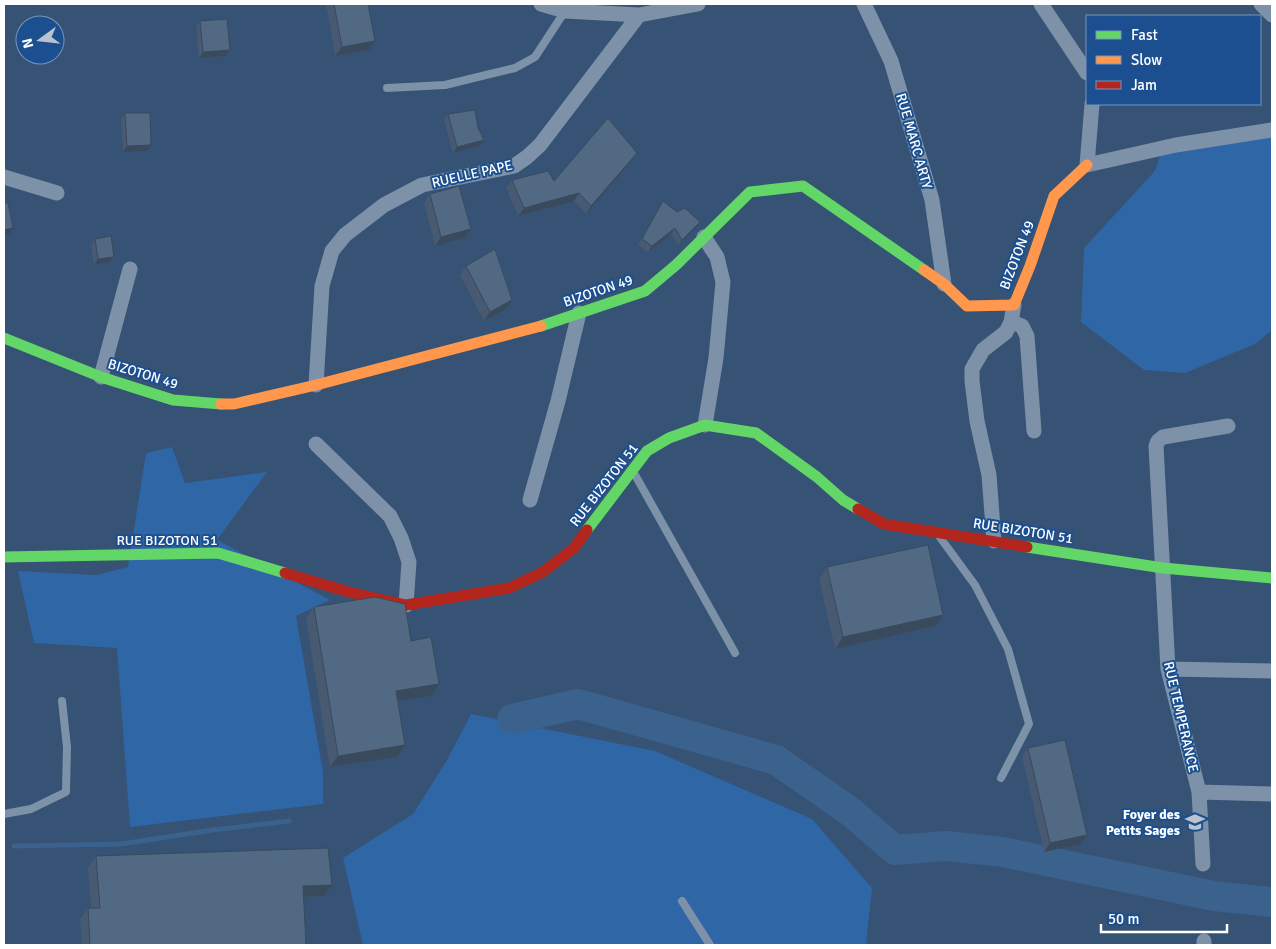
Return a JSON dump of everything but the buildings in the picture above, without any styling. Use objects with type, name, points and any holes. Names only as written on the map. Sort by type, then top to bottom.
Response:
[{"type":"street","points":[[541,4],[565,11],[639,15],[698,4]]},
{"type":"street","name":"RUE MARC ARTY","points":[[864,4],[891,61],[932,200],[944,284]]},
{"type":"street","points":[[1041,4],[1086,72]]},
{"type":"street","points":[[1261,4],[1272,15]]},
{"type":"street","name":"RUELLE PAPE","points":[[316,385],[322,286],[332,251],[345,235],[384,205],[416,188],[514,166],[527,157],[540,145],[639,15]]},
{"type":"street","points":[[1092,105],[1087,165],[1176,145],[1272,130]]},
{"type":"street","name":"BIZOTON 49","points":[[4,338],[101,377],[173,400],[234,404],[316,385],[545,325],[645,291],[676,265],[750,192],[803,186],[944,284],[967,306],[1014,305],[1030,266],[1054,196],[1087,165]]},
{"type":"street","points":[[4,177],[57,193]]},
{"type":"street","points":[[704,237],[717,257],[723,282],[716,358],[705,425]]},
{"type":"street","points":[[101,377],[130,269]]},
{"type":"street","points":[[994,541],[989,475],[977,421],[972,369],[983,350],[1006,332],[1011,322],[1014,305]]},
{"type":"street","points":[[530,500],[558,401],[579,313]]},
{"type":"street","points":[[1011,322],[1022,326],[1027,336],[1034,431]]},
{"type":"street","name":"RUE BIZOTON 51","points":[[4,557],[218,553],[349,592],[406,605],[509,588],[544,572],[574,548],[647,451],[669,438],[705,425],[756,433],[818,477],[843,500],[884,524],[1163,568],[1272,578]]},
{"type":"street","name":"RUE TEMPERANCE","points":[[1228,426],[1163,437],[1158,440],[1156,446],[1168,669],[1199,792],[1272,794]]},
{"type":"street","points":[[316,444],[390,516],[401,538],[409,562],[406,605]]},
{"type":"street","points":[[1168,669],[1272,671]]},
{"type":"street","points":[[1199,792],[1203,864]]},
{"type":"lane","points":[[387,88],[445,85],[514,68],[535,57],[565,11]]},
{"type":"lane","points":[[633,472],[735,653]]},
{"type":"lane","points":[[937,532],[974,585],[1008,649],[1029,724],[1001,778]]},
{"type":"lane","points":[[4,814],[31,809],[66,792],[67,747],[62,701]]},
{"type":"lane","points":[[682,901],[710,945]]},
{"type":"shaded area","points":[[1220,136],[1272,138],[1272,330],[1255,344],[1185,373],[1144,370],[1081,322],[1084,248],[1153,173],[1165,139]]},
{"type":"shaded area","points":[[172,447],[185,483],[267,472],[217,540],[330,600],[296,616],[323,772],[323,804],[130,827],[117,648],[34,643],[18,571],[97,575],[128,567],[146,453]]},
{"type":"shaded area","points":[[471,714],[655,751],[812,819],[872,888],[866,945],[363,945],[343,858],[413,814],[447,760]]},
{"type":"waterway","points":[[512,719],[578,704],[776,760],[851,812],[895,850],[947,846],[1003,852],[1214,896],[1272,902]]},
{"type":"waterway","points":[[14,846],[121,844],[289,821]]},
{"type":"traffic: fast","points":[[541,326],[645,291],[676,265],[750,192],[803,186],[924,270]]},
{"type":"traffic: fast","points":[[4,338],[101,377],[173,400],[221,404]]},
{"type":"traffic: fast","points":[[587,530],[647,451],[669,438],[705,425],[756,433],[817,477],[843,500],[858,509]]},
{"type":"traffic: fast","points":[[1027,547],[1163,568],[1272,578]]},
{"type":"traffic: fast","points":[[4,557],[218,553],[285,573]]},
{"type":"traffic: slow","points":[[924,270],[944,284],[967,306],[1014,305],[1030,266],[1054,196],[1087,165]]},
{"type":"traffic: slow","points":[[221,404],[234,404],[316,385],[541,326]]},
{"type":"traffic: jam","points":[[858,509],[884,524],[1027,547]]},
{"type":"traffic: jam","points":[[285,573],[349,592],[406,605],[509,588],[543,572],[574,548],[587,530]]},
{"type":"place","name":"Foyer des Petits Sages","points":[[1195,822]]}]
